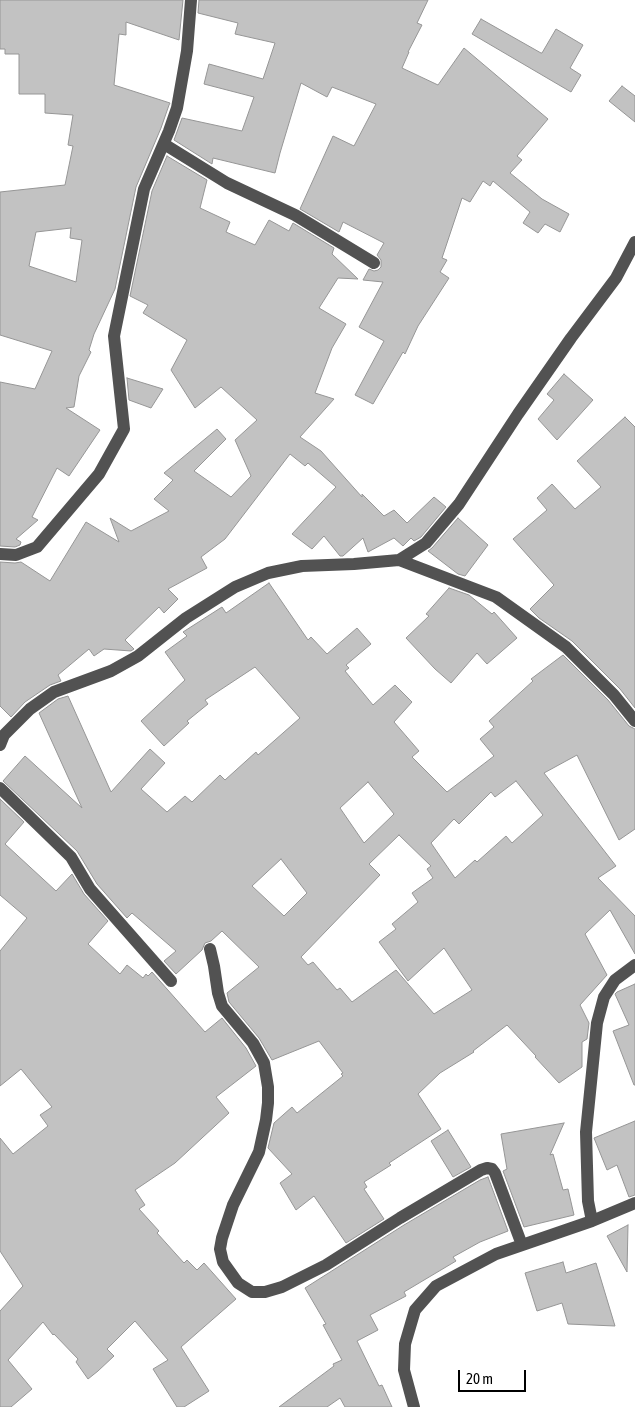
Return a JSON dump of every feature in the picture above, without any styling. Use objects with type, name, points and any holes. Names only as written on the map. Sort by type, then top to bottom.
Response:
[{"type":"street","points":[[0,554],[16,555],[37,547],[99,474],[124,429],[114,336],[144,189],[164,144],[177,108],[187,51],[191,0]]},
{"type":"street","points":[[164,144],[227,184],[295,215],[374,263]]},
{"type":"street","points":[[400,560],[426,543],[459,504],[518,414],[616,278],[635,242]]},
{"type":"street","points":[[0,745],[4,735],[30,709],[54,692],[111,671],[138,656],[186,618],[234,586],[268,573],[302,566],[400,560],[496,597],[566,647],[614,695],[635,722]]},
{"type":"street","points":[[0,788],[71,857],[90,889],[171,980]]},
{"type":"street","points":[[210,949],[222,1006],[253,1043],[264,1063],[268,1086],[266,1120],[259,1152],[233,1205],[220,1249],[223,1262],[238,1283],[252,1292],[265,1292],[282,1287],[326,1265],[408,1213],[487,1168],[492,1168],[495,1172],[522,1245]]},
{"type":"street","points":[[592,1221],[588,1202],[586,1132],[597,1023],[604,997],[615,980],[635,965]]},
{"type":"street","points":[[414,1407],[404,1370],[405,1344],[415,1310],[436,1286],[496,1254],[592,1221],[635,1203]]},
{"type":"building","points":[[0,0],[183,0],[179,40],[126,22],[126,35],[119,34],[114,85],[170,103],[136,187],[115,289],[94,334],[89,350],[91,352],[79,376],[74,407],[66,408],[100,430],[69,476],[57,468],[32,517],[38,520],[16,539],[21,542],[20,545],[15,547],[0,546],[0,382],[35,389],[52,351],[0,335],[0,192],[65,185],[73,146],[68,145],[73,115],[45,113],[45,94],[19,94],[19,54],[5,54],[5,49],[0,49]],"holes":[[[71,228],[70,238],[82,240],[76,282],[29,266],[36,232]]]},
{"type":"building","points":[[199,0],[428,0],[417,23],[422,25],[402,68],[438,85],[464,48],[548,119],[517,156],[522,160],[510,173],[542,199],[569,214],[560,232],[545,224],[538,233],[523,223],[530,212],[493,181],[490,186],[483,181],[470,202],[462,198],[442,258],[447,260],[440,272],[449,278],[418,326],[405,354],[403,352],[373,404],[355,395],[384,341],[359,327],[383,282],[363,280],[369,269],[374,271],[381,267],[381,260],[377,255],[384,243],[343,222],[339,232],[300,209],[333,136],[354,146],[376,104],[332,87],[327,97],[301,83],[275,173],[213,158],[212,164],[174,140],[182,118],[242,131],[254,97],[204,84],[209,64],[263,79],[275,43],[235,34],[238,23],[198,13]]},
{"type":"building","points":[[481,19],[541,53],[556,29],[583,45],[570,68],[581,75],[571,92],[472,34]]},
{"type":"building","points":[[622,86],[635,96],[635,122],[609,101]]},
{"type":"building","points":[[167,156],[207,180],[200,208],[230,222],[226,232],[255,245],[269,220],[289,231],[293,223],[334,248],[332,254],[358,279],[338,278],[319,308],[346,324],[332,348],[315,393],[334,399],[300,437],[321,451],[362,497],[362,494],[384,516],[394,510],[407,523],[434,497],[446,507],[421,537],[414,541],[411,538],[403,546],[394,538],[368,552],[363,538],[343,556],[340,556],[324,536],[312,549],[292,534],[336,487],[308,463],[305,466],[290,454],[225,539],[201,557],[207,568],[168,589],[178,599],[164,613],[159,607],[125,640],[134,649],[131,651],[104,649],[94,656],[89,649],[58,675],[61,681],[50,685],[25,702],[11,717],[0,706],[0,562],[21,562],[50,581],[86,522],[119,542],[110,518],[131,531],[169,511],[154,499],[173,480],[164,473],[217,429],[226,439],[194,471],[231,497],[251,476],[235,440],[257,420],[221,387],[195,408],[171,370],[187,340],[143,313],[148,305],[130,296],[152,191]]},
{"type":"building","points":[[564,374],[593,400],[557,440],[538,419],[554,400],[547,394]]},
{"type":"building","points":[[127,378],[163,389],[151,408],[129,400]]},
{"type":"building","points":[[625,417],[635,427],[635,708],[620,689],[572,641],[539,618],[530,609],[554,585],[513,539],[547,510],[537,498],[552,484],[575,509],[601,487],[577,461]]},
{"type":"building","points":[[458,518],[488,545],[465,576],[458,574],[428,551]]},
{"type":"building","points":[[269,583],[308,640],[311,637],[327,654],[357,628],[371,644],[346,665],[349,668],[345,671],[373,705],[395,685],[412,702],[394,722],[419,751],[412,757],[447,792],[494,756],[480,739],[494,727],[489,721],[533,681],[531,679],[563,655],[608,700],[629,726],[635,729],[635,829],[619,840],[577,755],[544,773],[616,866],[598,878],[635,916],[635,954],[610,910],[585,934],[607,975],[580,1005],[589,1023],[587,1039],[582,1042],[582,1067],[559,1083],[507,1025],[474,1052],[440,1073],[418,1094],[441,1129],[364,1182],[367,1187],[364,1189],[384,1219],[346,1243],[314,1196],[296,1210],[280,1183],[292,1174],[268,1148],[274,1123],[292,1107],[297,1113],[343,1076],[341,1074],[343,1073],[319,1041],[272,1060],[259,1038],[229,1002],[227,993],[259,967],[222,931],[211,941],[205,943],[202,950],[176,974],[164,961],[176,951],[132,913],[127,918],[97,884],[77,851],[3,781],[25,756],[82,808],[39,713],[58,699],[68,696],[111,792],[150,749],[165,763],[141,789],[167,812],[185,796],[192,802],[220,775],[225,780],[256,752],[258,755],[300,718],[255,667],[205,700],[208,704],[187,721],[189,723],[164,746],[141,721],[185,680],[165,652],[187,636],[183,632],[222,607],[226,613]],"holes":[[[516,781],[543,815],[512,843],[506,836],[477,862],[475,860],[455,878],[431,843],[454,819],[459,824],[491,792],[495,797]],[[368,782],[394,814],[364,843],[340,808]],[[399,835],[431,866],[427,869],[433,878],[412,893],[418,902],[392,924],[396,929],[379,942],[408,981],[444,948],[472,990],[434,1014],[396,970],[352,1002],[340,988],[337,990],[313,962],[308,965],[301,957],[380,875],[369,864]],[[281,859],[307,893],[284,916],[252,886]]]},
{"type":"building","points":[[449,588],[469,595],[492,614],[494,612],[517,638],[487,664],[477,653],[451,683],[406,638],[429,616],[426,614]]},
{"type":"building","points":[[0,799],[24,822],[5,844],[56,891],[72,874],[84,894],[108,921],[88,944],[120,974],[127,965],[143,978],[146,974],[148,976],[152,972],[205,1032],[222,1018],[246,1048],[256,1066],[216,1097],[229,1113],[175,1163],[135,1190],[145,1205],[139,1209],[159,1231],[157,1233],[184,1263],[187,1260],[197,1270],[204,1263],[236,1299],[181,1347],[209,1391],[184,1407],[177,1407],[153,1369],[168,1360],[135,1321],[107,1349],[114,1356],[88,1379],[76,1362],[78,1359],[53,1335],[43,1322],[8,1360],[32,1389],[11,1407],[0,1407],[0,1311],[23,1286],[0,1251],[0,1138],[13,1154],[48,1126],[40,1115],[52,1107],[21,1069],[0,1086],[0,951],[27,918],[0,895]]},
{"type":"building","points":[[635,984],[634,1085],[613,1031],[629,1025],[615,994]]},
{"type":"building","points":[[635,1121],[635,1195],[629,1197],[617,1165],[607,1170],[594,1138]]},
{"type":"building","points":[[564,1123],[550,1155],[553,1154],[563,1190],[568,1189],[574,1215],[524,1227],[503,1171],[507,1169],[501,1134]]},
{"type":"building","points":[[448,1130],[471,1167],[453,1177],[431,1141]]},
{"type":"building","points":[[488,1177],[508,1231],[480,1242],[453,1257],[456,1261],[404,1292],[406,1296],[370,1315],[378,1330],[357,1341],[379,1386],[382,1385],[392,1407],[345,1407],[340,1398],[327,1407],[279,1407],[334,1366],[333,1364],[342,1360],[323,1325],[326,1324],[305,1288],[404,1225]]},
{"type":"building","points":[[628,1225],[627,1272],[607,1236]]},
{"type":"building","points":[[563,1262],[566,1273],[596,1263],[615,1326],[568,1324],[562,1303],[537,1311],[525,1273]]}]
